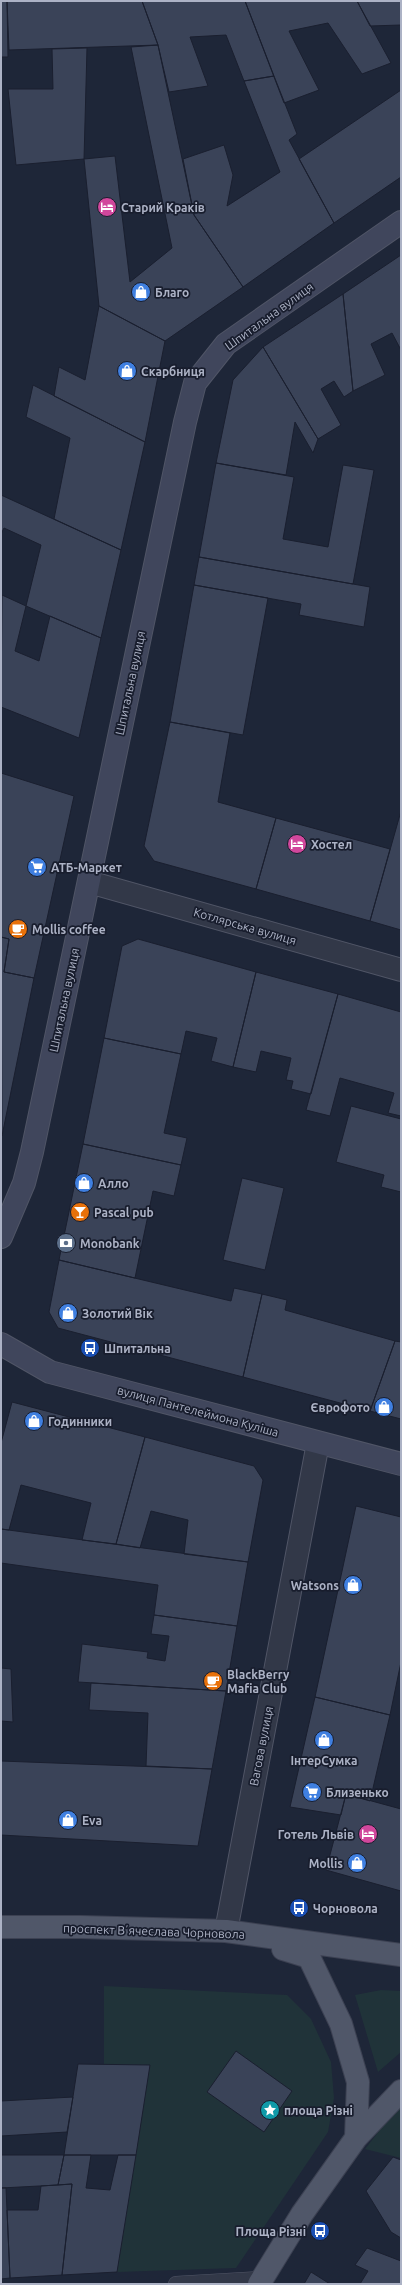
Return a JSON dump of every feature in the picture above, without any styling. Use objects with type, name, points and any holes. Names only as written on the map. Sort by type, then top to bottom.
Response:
[{"type":"main road","name":"проспект Вʼячеслава Чорновола","points":[[1,1927],[81,1926],[226,1931],[401,1955]]},
{"type":"main road","points":[[226,1931],[309,1957],[340,2024],[358,2082],[356,2138]]},
{"type":"main road","points":[[261,2281],[302,2214],[356,2138],[401,2091]]},
{"type":"street","name":"Шпитальна вулиця","points":[[1,1237],[24,1183],[32,1152],[185,422],[195,383],[226,344],[401,222]]},
{"type":"street","name":"Котлярська вулиця","points":[[88,882],[401,970]]},
{"type":"street","name":"вулиця Пантелеймона Куліша","points":[[1,1344],[50,1372],[401,1464]]},
{"type":"street","name":"Вагова вулиця","points":[[226,1931],[318,1443]]},
{"type":"lane","points":[[176,2284],[261,2281]]},
{"type":"shaded area","name":"площа Різні","points":[[104,1986],[287,1995],[311,2019],[331,2062],[334,2098],[328,2132],[236,2268],[117,2272],[150,2065],[104,2065]]},
{"type":"shaded area","points":[[381,1990],[401,1991],[401,2052],[378,2072],[355,1995]]},
{"type":"shaded area","points":[[401,2103],[401,2158],[365,2149]]},
{"type":"building","points":[[1,1],[7,1],[8,57],[1,57]]},
{"type":"building","points":[[7,1],[142,1],[158,45],[9,50]]},
{"type":"building","points":[[142,1],[245,1],[274,76],[244,81],[226,35],[190,37],[208,86],[169,92],[158,45]]},
{"type":"building","points":[[245,1],[357,1],[391,63],[362,74],[328,23],[289,31],[319,90],[284,103]]},
{"type":"building","points":[[357,1],[401,1],[401,25],[370,26]]},
{"type":"building","points":[[158,45],[194,215],[243,287],[165,341],[99,306],[84,159],[115,156],[130,282],[172,248],[131,47]]},
{"type":"building","points":[[87,48],[84,159],[16,165],[8,89],[53,89],[52,49]]},
{"type":"building","points":[[274,76],[297,134],[289,140],[334,223],[243,287],[194,215],[183,159],[224,145],[233,175],[227,206],[280,172],[244,81]]},
{"type":"building","points":[[401,90],[401,177],[334,223],[299,159]]},
{"type":"building","points":[[401,255],[401,350],[392,333],[371,344],[385,375],[353,391],[343,294]]},
{"type":"building","points":[[343,294],[353,391],[344,397],[334,381],[321,389],[341,425],[318,439],[263,347]]},
{"type":"building","points":[[99,306],[165,341],[145,442],[54,396],[59,367],[85,380]]},
{"type":"building","points":[[263,347],[318,439],[313,453],[295,422],[286,475],[216,463],[233,380]]},
{"type":"building","points":[[33,385],[145,442],[121,550],[54,519],[70,438],[26,417]]},
{"type":"building","points":[[216,463],[294,477],[283,539],[328,547],[343,465],[374,470],[353,584],[199,557]]},
{"type":"building","points":[[1,495],[121,550],[101,638],[26,606],[41,545],[4,528],[1,534]]},
{"type":"building","points":[[199,557],[370,587],[364,627],[299,615],[301,604],[194,585]]},
{"type":"building","points":[[194,585],[268,598],[243,735],[170,722]]},
{"type":"building","points":[[2,595],[26,606],[15,651],[39,661],[50,616],[101,638],[79,738],[1,707]]},
{"type":"building","points":[[170,722],[230,733],[218,802],[276,818],[256,889],[154,861],[144,846]]},
{"type":"building","points":[[1,773],[74,796],[34,978],[4,972],[9,939],[1,937]]},
{"type":"building","points":[[401,811],[401,930],[370,921]]},
{"type":"building","points":[[276,818],[390,849],[370,921],[256,889]]},
{"type":"building","points":[[1,937],[9,939],[4,972],[34,978],[2,1136]]},
{"type":"building","points":[[138,939],[256,972],[233,1067],[211,1061],[217,1038],[186,1031],[181,1054],[104,1038],[122,946]]},
{"type":"building","points":[[256,972],[338,994],[311,1094],[291,1089],[293,1081],[286,1080],[291,1058],[261,1051],[256,1072],[233,1067]]},
{"type":"building","points":[[338,994],[401,1012],[401,1116],[388,1113],[394,1093],[340,1078],[330,1116],[306,1110]]},
{"type":"building","points":[[104,1038],[181,1054],[164,1133],[187,1138],[181,1165],[83,1144]]},
{"type":"building","points":[[351,1106],[401,1119],[401,1192],[381,1187],[384,1175],[336,1162]]},
{"type":"building","points":[[83,1144],[181,1165],[174,1196],[153,1191],[135,1278],[59,1260]]},
{"type":"building","points":[[242,1178],[284,1188],[265,1270],[223,1260]]},
{"type":"building","points":[[59,1260],[231,1301],[234,1288],[262,1294],[243,1377],[58,1328],[49,1312]]},
{"type":"building","points":[[262,1294],[287,1300],[285,1310],[395,1341],[370,1411],[243,1377]]},
{"type":"building","points":[[395,1341],[401,1342],[401,1419],[370,1411]]},
{"type":"building","points":[[12,1402],[145,1437],[116,1544],[82,1540],[91,1503],[21,1485],[9,1530],[1,1529],[1,1443]]},
{"type":"building","points":[[145,1437],[254,1466],[263,1480],[248,1562],[184,1554],[188,1520],[151,1511],[140,1548],[116,1544]]},
{"type":"building","points":[[356,1506],[401,1517],[401,1662],[390,1715],[315,1697]]},
{"type":"building","points":[[1,1529],[248,1562],[237,1626],[154,1615],[158,1585],[1,1563]]},
{"type":"building","points":[[154,1615],[237,1626],[226,1691],[78,1682],[82,1644],[148,1652],[147,1658],[165,1661],[169,1636],[151,1634]]},
{"type":"building","points":[[1,1668],[11,1669],[13,1722],[1,1721]]},
{"type":"building","points":[[91,1683],[226,1691],[212,1769],[146,1766],[148,1713],[89,1710]]},
{"type":"building","points":[[315,1697],[390,1715],[370,1801],[346,1794],[341,1815],[290,1807]]},
{"type":"building","points":[[1,1761],[212,1769],[198,1846],[1,1835]]},
{"type":"building","name":"Готель Львів","points":[[346,1794],[401,1809],[401,1891],[326,1870]]},
{"type":"building","points":[[236,2051],[292,2091],[264,2132],[207,2092]]},
{"type":"building","points":[[78,2064],[150,2065],[136,2155],[64,2155]]},
{"type":"building","points":[[73,2097],[67,2132],[1,2136],[1,2101]]},
{"type":"building","points":[[1,2155],[64,2155],[58,2185],[1,2188]]},
{"type":"building","points":[[64,2155],[91,2155],[86,2188],[110,2190],[118,2155],[136,2155],[117,2272],[62,2275],[72,2184],[58,2185]]},
{"type":"building","points":[[393,2157],[401,2160],[401,2238],[391,2232],[366,2191]]},
{"type":"building","points":[[72,2184],[62,2275],[10,2278],[7,2210],[38,2210],[41,2186]]},
{"type":"building","points":[[1,2188],[6,2188],[10,2278],[1,2279]]},
{"type":"building","points":[[367,2248],[401,2261],[401,2284],[360,2284],[368,2271],[355,2265]]},
{"type":"building","points":[[311,2272],[330,2284],[304,2284]]},
{"type":"place","name":"Старий Краків","points":[[107,207]]},
{"type":"place","name":"Благо","points":[[141,292]]},
{"type":"place","name":"Скарбниця","points":[[127,371]]},
{"type":"place","name":"Хостел","points":[[297,844]]},
{"type":"place","name":"АТБ-Маркет","points":[[37,867]]},
{"type":"place","name":"Mollis coffee","points":[[18,929]]},
{"type":"place","name":"Алло","points":[[84,1183]]},
{"type":"place","name":"Pascal pub","points":[[80,1212]]},
{"type":"place","name":"Monobank","points":[[66,1243]]},
{"type":"place","name":"Золотий Вік","points":[[68,1313]]},
{"type":"place","name":"Шпитальна","points":[[90,1348]]},
{"type":"place","name":"Єврофото","points":[[384,1407]]},
{"type":"place","name":"Годинники","points":[[34,1421]]},
{"type":"place","name":"Watsons","points":[[353,1585]]},
{"type":"place","name":"BlackBerry Mafia Club","points":[[213,1681]]},
{"type":"place","name":"ІнтерСумка","points":[[324,1740]]},
{"type":"place","name":"Близенько","points":[[312,1792]]},
{"type":"place","name":"Eva","points":[[68,1820]]},
{"type":"place","name":"Готель Львів","points":[[368,1834]]},
{"type":"place","name":"Mollis","points":[[357,1863]]},
{"type":"place","name":"Чорновола","points":[[299,1908]]},
{"type":"place","name":"площа Різні","points":[[270,2110]]},
{"type":"place","name":"Площа Різні","points":[[320,2231]]}]
